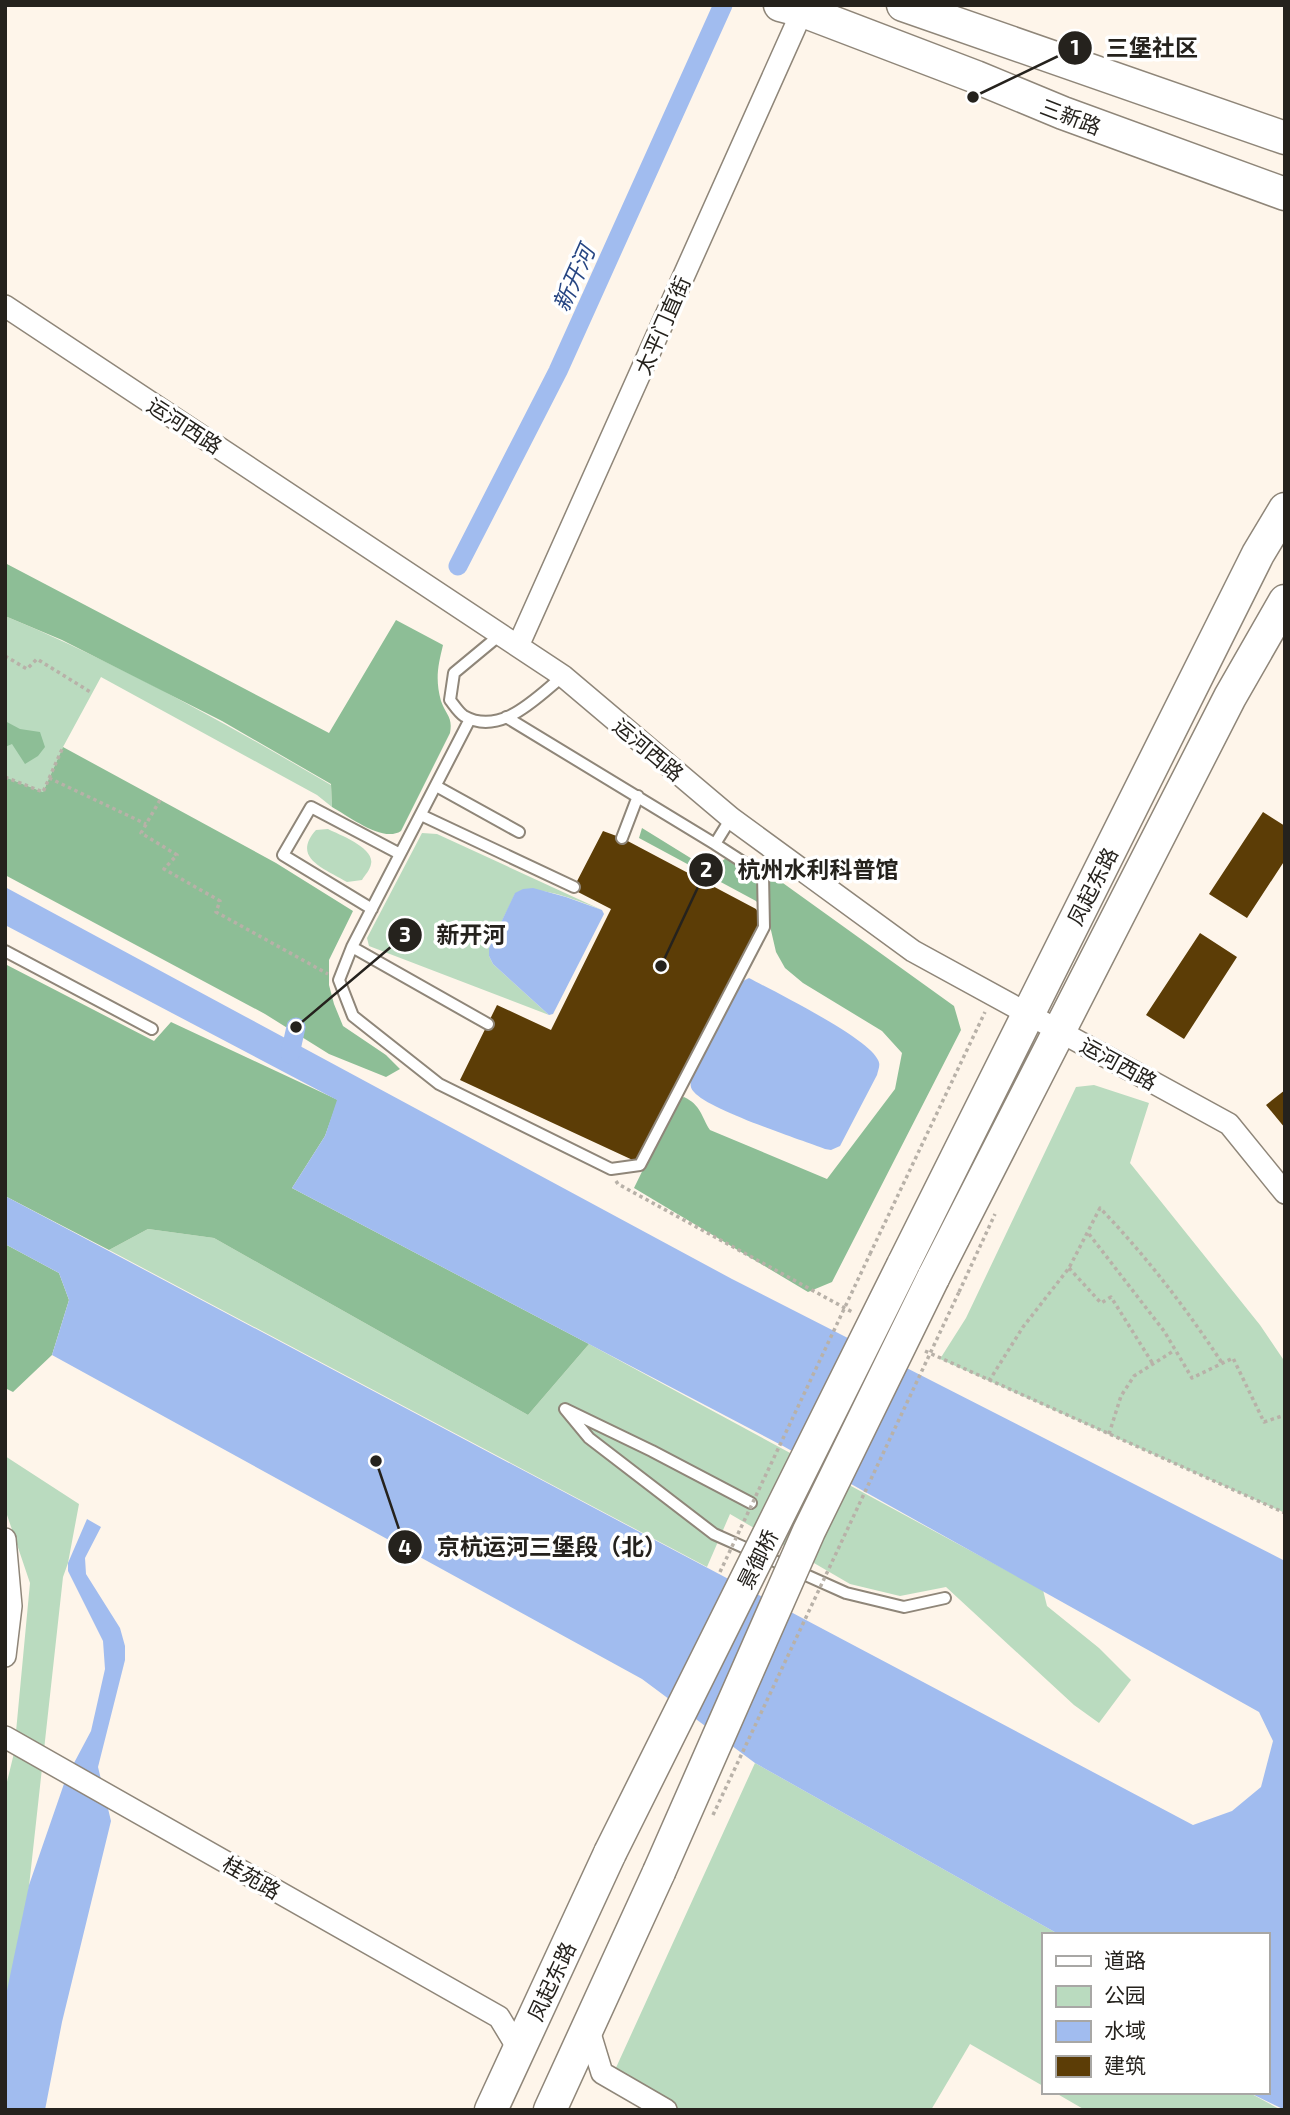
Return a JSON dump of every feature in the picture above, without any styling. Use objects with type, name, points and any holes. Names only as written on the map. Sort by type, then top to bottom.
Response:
[{"type":"main road","points":[[904,5],[1285,138]]},
{"type":"main road","name":"三新路","points":[[796,7],[976,76],[1063,113],[1285,194]]},
{"type":"main road","name":"凤起东路","points":[[904,1265],[1258,554],[1285,509]]},
{"type":"main road","name":"凤起东路","points":[[946,1285],[1059,1030],[1230,697],[1285,601]]},
{"type":"main road","name":"景御桥","points":[[610,1853],[904,1265]]},
{"type":"main road","name":"景御桥","points":[[588,2027],[809,1531],[946,1285]]},
{"type":"main road","name":"凤起东路","points":[[491,2110],[610,1853]]},
{"type":"main road","points":[[555,2097],[588,2027]]},
{"type":"street","name":"太平门直街","points":[[510,640],[796,7]]},
{"type":"street","name":"运河西路","points":[[5,306],[563,676],[731,818],[912,951],[1229,1124],[1285,1193]]},
{"type":"street","points":[[5,1539],[11,1606],[5,1656]]},
{"type":"street","name":"桂苑路","points":[[5,1737],[499,2017],[519,2050]]},
{"type":"street","points":[[499,2017],[541,2001]]},
{"type":"street","points":[[588,2027],[602,2073],[666,2110]]},
{"type":"street","points":[[555,2097],[602,2073]]},
{"type":"lane","points":[[510,640],[454,673],[450,700],[462,716],[482,723],[515,716],[563,676]]},
{"type":"lane","points":[[470,719],[352,947],[339,980],[353,1016],[439,1084],[611,1169],[640,1166],[764,926],[763,875],[506,717]]},
{"type":"lane","points":[[436,786],[519,832]]},
{"type":"lane","points":[[622,838],[638,796]]},
{"type":"lane","points":[[372,909],[283,855],[311,807],[400,855]]},
{"type":"lane","points":[[421,815],[574,887]]},
{"type":"lane","points":[[715,844],[731,818]]},
{"type":"lane","points":[[352,947],[488,1024]]},
{"type":"lane","points":[[5,951],[152,1029]]},
{"type":"lane","points":[[751,1503],[565,1409],[589,1438],[714,1534],[846,1593],[904,1607],[945,1598]]},
{"type":"path","points":[[5,656],[27,669],[37,659],[92,693]]},
{"type":"path","points":[[5,777],[43,792],[63,747]]},
{"type":"path","points":[[49,778],[146,824]]},
{"type":"path","points":[[160,800],[141,833],[177,855],[164,869],[220,901],[216,912],[339,980]]},
{"type":"path","points":[[870,1254],[993,994]]},
{"type":"path","points":[[611,1169],[618,1184],[857,1315]]},
{"type":"path","points":[[989,1381],[1023,1326],[1069,1268],[1100,1208],[1156,1271],[1192,1317],[1222,1363]]},
{"type":"path","points":[[1088,1233],[1164,1331],[1192,1378],[1233,1358],[1264,1422],[1285,1415]]},
{"type":"path","points":[[1069,1268],[1101,1303],[1111,1297],[1153,1364]]},
{"type":"path","points":[[709,1823],[946,1285]]},
{"type":"path","points":[[917,1346],[989,1381],[1285,1513]]},
{"type":"path","points":[[1109,1434],[1121,1396],[1134,1376],[1175,1350]]},
{"type":"green space","points":[[5,563],[329,733],[396,620],[443,645],[438,686],[441,701],[450,720],[450,733],[401,831],[385,834],[357,822],[332,807],[331,784],[222,721],[62,640],[5,616]]},
{"type":"green space","points":[[5,616],[171,695],[331,785],[332,807],[317,795],[101,677],[63,747],[43,792],[5,777]]},
{"type":"green space","points":[[5,721],[20,729],[40,732],[45,747],[38,756],[25,764],[12,744],[5,747]]},
{"type":"green space","points":[[63,747],[276,863],[353,911],[329,960],[329,985],[334,1004],[343,1026],[386,1055],[400,1069],[386,1077],[329,1054],[265,1014],[5,875],[5,777],[43,792]]},
{"type":"green space","points":[[642,828],[710,870],[737,850],[954,1006],[961,1030],[832,1282],[808,1292],[634,1188],[677,1100],[684,1097],[697,1107],[710,1130],[827,1179],[895,1089],[902,1053],[882,1031],[803,983],[785,968],[776,952],[767,913],[756,901],[639,838]]},
{"type":"green space","points":[[328,829],[356,843],[368,853],[371,864],[362,880],[347,882],[320,867],[309,855],[309,840],[316,830]]},
{"type":"green space","points":[[422,833],[437,834],[602,910],[546,892],[534,890],[515,894],[489,948],[489,956],[493,964],[549,1015],[369,946],[367,938]]},
{"type":"green space","points":[[5,964],[154,1041],[171,1022],[338,1100],[325,1136],[292,1188],[589,1344],[528,1415],[214,1238],[148,1229],[109,1250],[5,1196]]},
{"type":"green space","points":[[1094,1085],[1149,1103],[1130,1163],[1260,1325],[1285,1362],[1285,1513],[940,1359],[966,1318],[1076,1087]]},
{"type":"green space","points":[[148,1229],[214,1238],[528,1415],[589,1344],[1043,1590],[1047,1606],[1099,1648],[1131,1680],[1099,1723],[1074,1705],[946,1587],[900,1596],[850,1584],[730,1514],[707,1567],[109,1250]]},
{"type":"green space","points":[[5,1244],[59,1273],[69,1300],[52,1355],[13,1392],[5,1388]]},
{"type":"green space","points":[[5,1456],[79,1504],[63,1577],[23,1941],[5,2010],[5,1790],[14,1753],[30,1583],[5,1509]]},
{"type":"green space","points":[[755,1763],[1056,1933],[1042,1933],[1042,2085],[970,2044],[931,2110],[657,2110],[609,2083]]},
{"type":"green space","points":[[1057,2094],[1252,2094],[1281,2110],[1085,2110]]},
{"type":"water","points":[[5,887],[732,1279],[1285,1561],[1285,2110],[1252,2094],[1269,2094],[1269,1933],[1056,1933],[755,1763],[642,1679],[52,1355],[69,1300],[59,1273],[5,1244],[5,1196],[1193,1825],[1232,1811],[1261,1787],[1273,1741],[1259,1712],[783,1446],[292,1188],[325,1136],[337,1100],[5,925]]},
{"type":"water","points":[[533,888],[602,910],[604,914],[553,1014],[549,1015],[493,964],[489,956],[489,948],[515,893]]},
{"type":"water","points":[[749,978],[840,1028],[871,1051],[878,1060],[877,1075],[840,1146],[831,1150],[825,1149],[755,1124],[717,1107],[691,1088],[691,1077],[741,982]]},
{"type":"water","points":[[87,1519],[101,1527],[85,1558],[86,1574],[120,1628],[125,1646],[125,1660],[98,1767],[111,1821],[62,2022],[45,2110],[5,2110],[5,2000],[29,1885],[66,1778],[91,1731],[105,1669],[103,1641],[68,1571],[68,1563]]},
{"type":"building","points":[[1263,812],[1285,826],[1285,860],[1247,918],[1209,894]]},
{"type":"building","points":[[603,831],[622,838],[756,909],[761,917],[759,926],[637,1162],[460,1080],[497,1005],[551,1030],[611,909],[578,892],[574,887]]},
{"type":"building","points":[[1200,933],[1237,957],[1184,1039],[1146,1015]]},
{"type":"building","points":[[1285,1090],[1285,1128],[1266,1105]]},
{"type":"waterway","name":"新开河","points":[[458,566],[558,371],[723,5]]},
{"type":"waterway","name":"新开河","points":[[290,1054],[296,1027]]},
{"type":"place","name":"三堡社区","points":[[973,97]]},
{"type":"place","name":"杭州水利科普馆","points":[[661,966]]},
{"type":"place","name":"新开河","points":[[296,1027]]},
{"type":"place","name":"京杭运河三堡段（北）","points":[[376,1461]]}]
